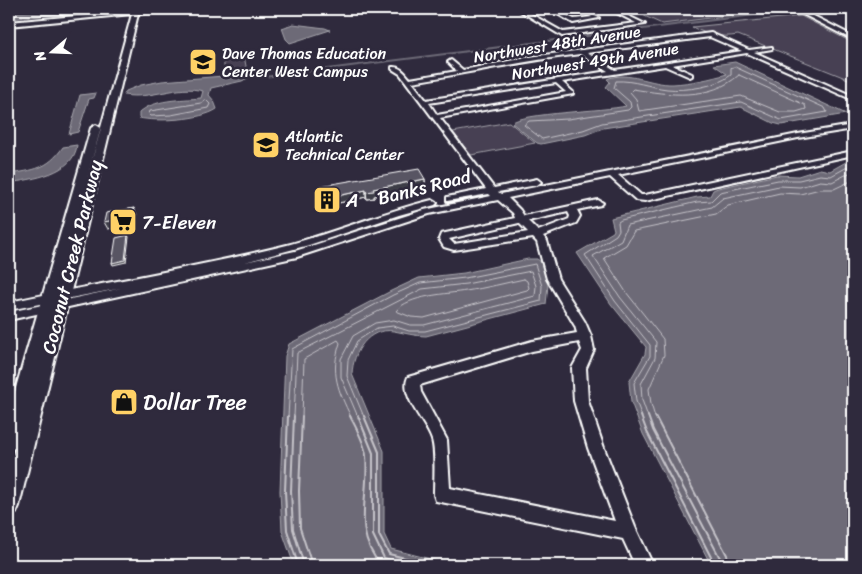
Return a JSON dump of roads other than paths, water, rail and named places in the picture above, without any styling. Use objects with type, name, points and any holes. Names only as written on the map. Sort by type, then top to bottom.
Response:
[{"type":"main road","points":[[9,23],[149,9]]},
{"type":"main road","points":[[132,10],[172,9]]},
{"type":"main road","points":[[796,9],[814,14],[853,33]]},
{"type":"main road","name":"Coconut Creek Parkway","points":[[9,506],[54,302],[132,10]]},
{"type":"main road","name":"Coconut Creek Parkway","points":[[9,442],[54,302],[132,10]]},
{"type":"main road","points":[[805,11],[853,38]]},
{"type":"street","points":[[519,9],[562,34],[642,24],[611,9]]},
{"type":"street","points":[[551,9],[573,21],[597,18],[580,9]]},
{"type":"street","name":"Northwest 48th Avenue","points":[[407,81],[496,67],[529,59],[710,35],[748,51]]},
{"type":"street","name":"Northwest 49th Avenue","points":[[424,102],[770,48]]},
{"type":"street","points":[[748,51],[853,98]]},
{"type":"street","points":[[580,52],[613,72]]},
{"type":"street","points":[[451,62],[462,73]]},
{"type":"street","points":[[665,64],[690,75]]},
{"type":"street","points":[[394,68],[402,73],[436,117],[495,194],[499,204],[514,219],[521,220],[542,241],[554,279],[581,325],[585,336],[588,350],[579,368],[581,401],[596,448],[628,532],[644,565]]},
{"type":"street","points":[[436,117],[571,93],[557,82]]},
{"type":"street","name":"Banks Road","points":[[495,194],[789,131],[853,121]]},
{"type":"street","points":[[806,134],[804,131],[842,122]]},
{"type":"street","name":"Banks Road","points":[[9,316],[54,302],[286,249],[332,236],[402,210],[611,174],[853,126]]},
{"type":"street","points":[[611,174],[639,198],[645,198],[853,153]]},
{"type":"street","points":[[571,208],[575,216],[573,221],[550,232],[454,247],[448,245],[444,239],[446,236],[571,208],[598,203]]},
{"type":"street","name":"Banks Road","points":[[9,306],[54,302]]},
{"type":"street","points":[[585,336],[532,346],[412,381],[414,393],[440,440],[442,495],[628,532]]},
{"type":"water","points":[[60,9],[112,9],[9,19],[9,13]]},
{"type":"water","points":[[293,24],[330,30],[290,43],[286,39],[282,28]]},
{"type":"water","points":[[735,62],[846,114],[781,125],[741,107],[603,128],[585,135],[541,144],[537,143],[512,123],[530,117],[626,106],[606,87],[610,82],[607,79],[623,76],[665,84],[687,83],[727,74],[714,65]]},
{"type":"water","points":[[236,75],[248,76],[248,78],[211,88],[209,95],[217,109],[201,116],[190,118],[147,119],[139,118],[139,113],[145,108],[159,103],[201,98],[203,91],[184,89],[144,96],[124,95],[126,91],[141,85],[162,81]]},
{"type":"water","points":[[96,93],[94,98],[89,99],[78,132],[69,134],[80,95]]},
{"type":"water","points":[[77,145],[74,155],[60,169],[40,177],[9,183],[9,174],[40,167],[52,160],[63,147]]},
{"type":"water","points":[[853,158],[853,565],[711,565],[643,434],[631,402],[629,382],[645,354],[646,347],[611,304],[577,253],[613,232],[611,218],[697,197],[710,196],[713,190],[718,188],[777,175],[798,176],[820,169],[830,171]]},
{"type":"water","points":[[528,259],[537,259],[541,262],[548,285],[546,304],[426,336],[394,331],[377,333],[364,343],[355,357],[352,374],[384,451],[384,534],[391,549],[454,565],[294,565],[282,531],[280,491],[285,356],[289,344],[419,278],[464,273]]},
{"type":"waterway","points":[[264,77],[792,10]]},
{"type":"place","name":"Dave Thomas Education Center West Campus","points":[[203,62]]},
{"type":"place","name":"Atlantic Technical Center","points":[[266,145]]},
{"type":"place","name":"A","points":[[327,200]]},
{"type":"place","name":"7-Eleven","points":[[123,222]]},
{"type":"place","name":"Dollar Tree","points":[[124,402]]}]
